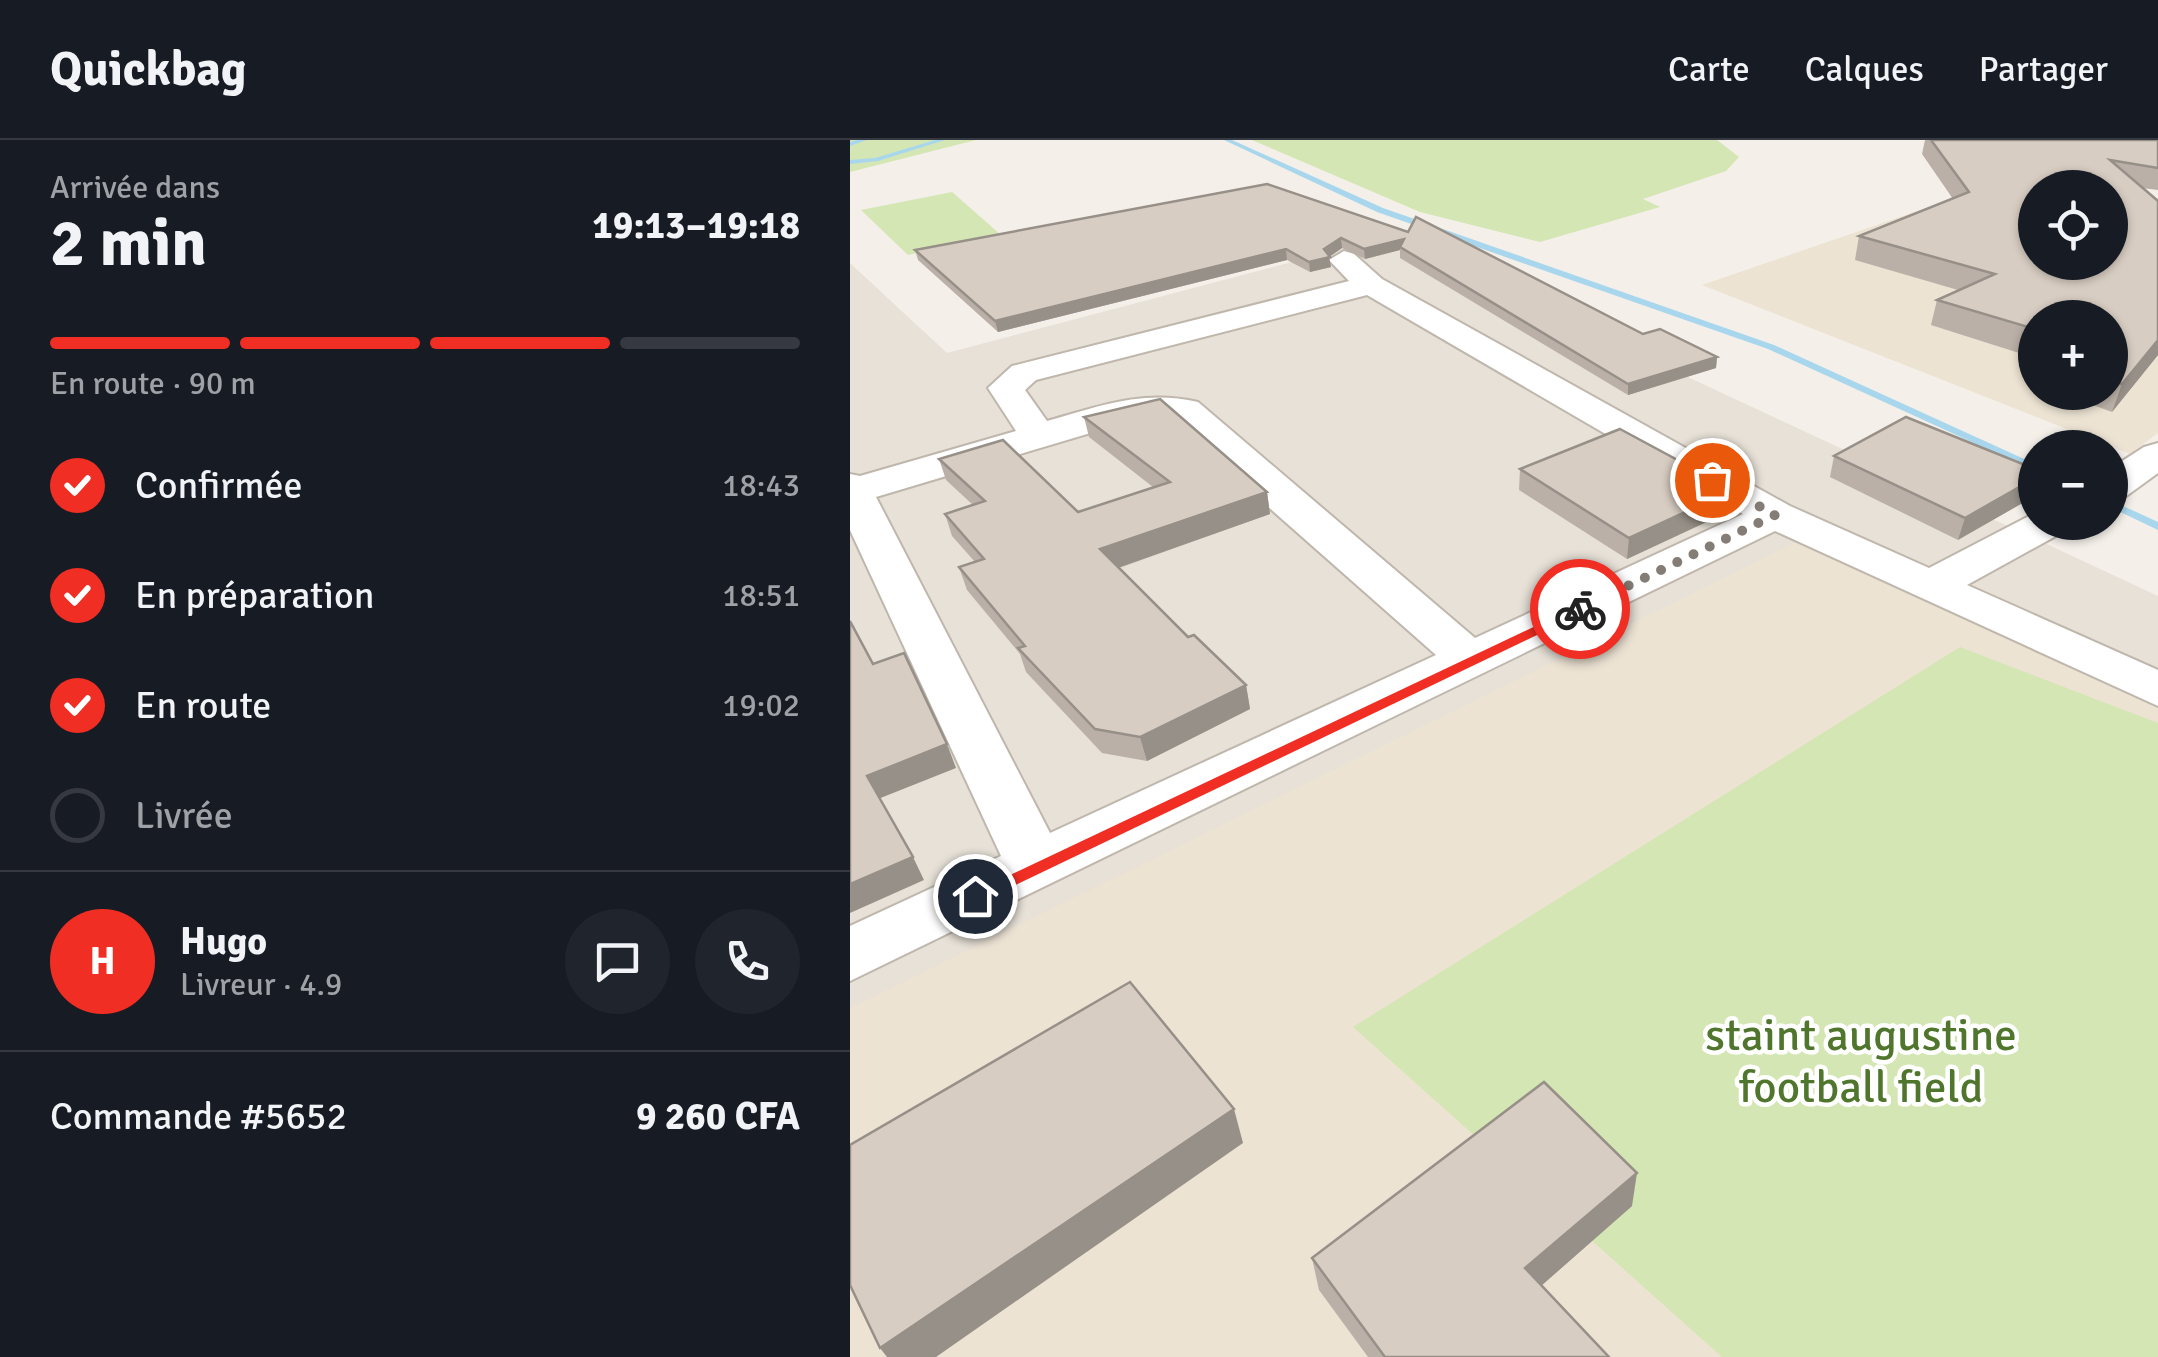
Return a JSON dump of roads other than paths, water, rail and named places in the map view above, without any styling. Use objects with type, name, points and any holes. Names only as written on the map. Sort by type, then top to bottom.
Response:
[{"type":"street","points":[[1037,434],[1006,388],[1024,373],[1357,273],[1775,515],[2158,690]]},
{"type":"street","points":[[1037,867],[851,488],[1130,409],[1165,406],[1184,410],[1472,661]]},
{"type":"street","points":[[2128,476],[2158,456]]},
{"type":"street","points":[[850,955],[1775,515]]},
{"type":"street","points":[[1928,587],[2018,539]]},
{"type":"waterway","points":[[850,144],[864,140]]},
{"type":"waterway","points":[[850,162],[876,160],[942,140]]},
{"type":"waterway","points":[[1227,140],[1380,210],[1771,347],[2018,460]]},
{"type":"waterway","points":[[2128,512],[2158,526]]},
{"type":"park label","name":"staint augustine football field","points":[[1861,1060]]}]
